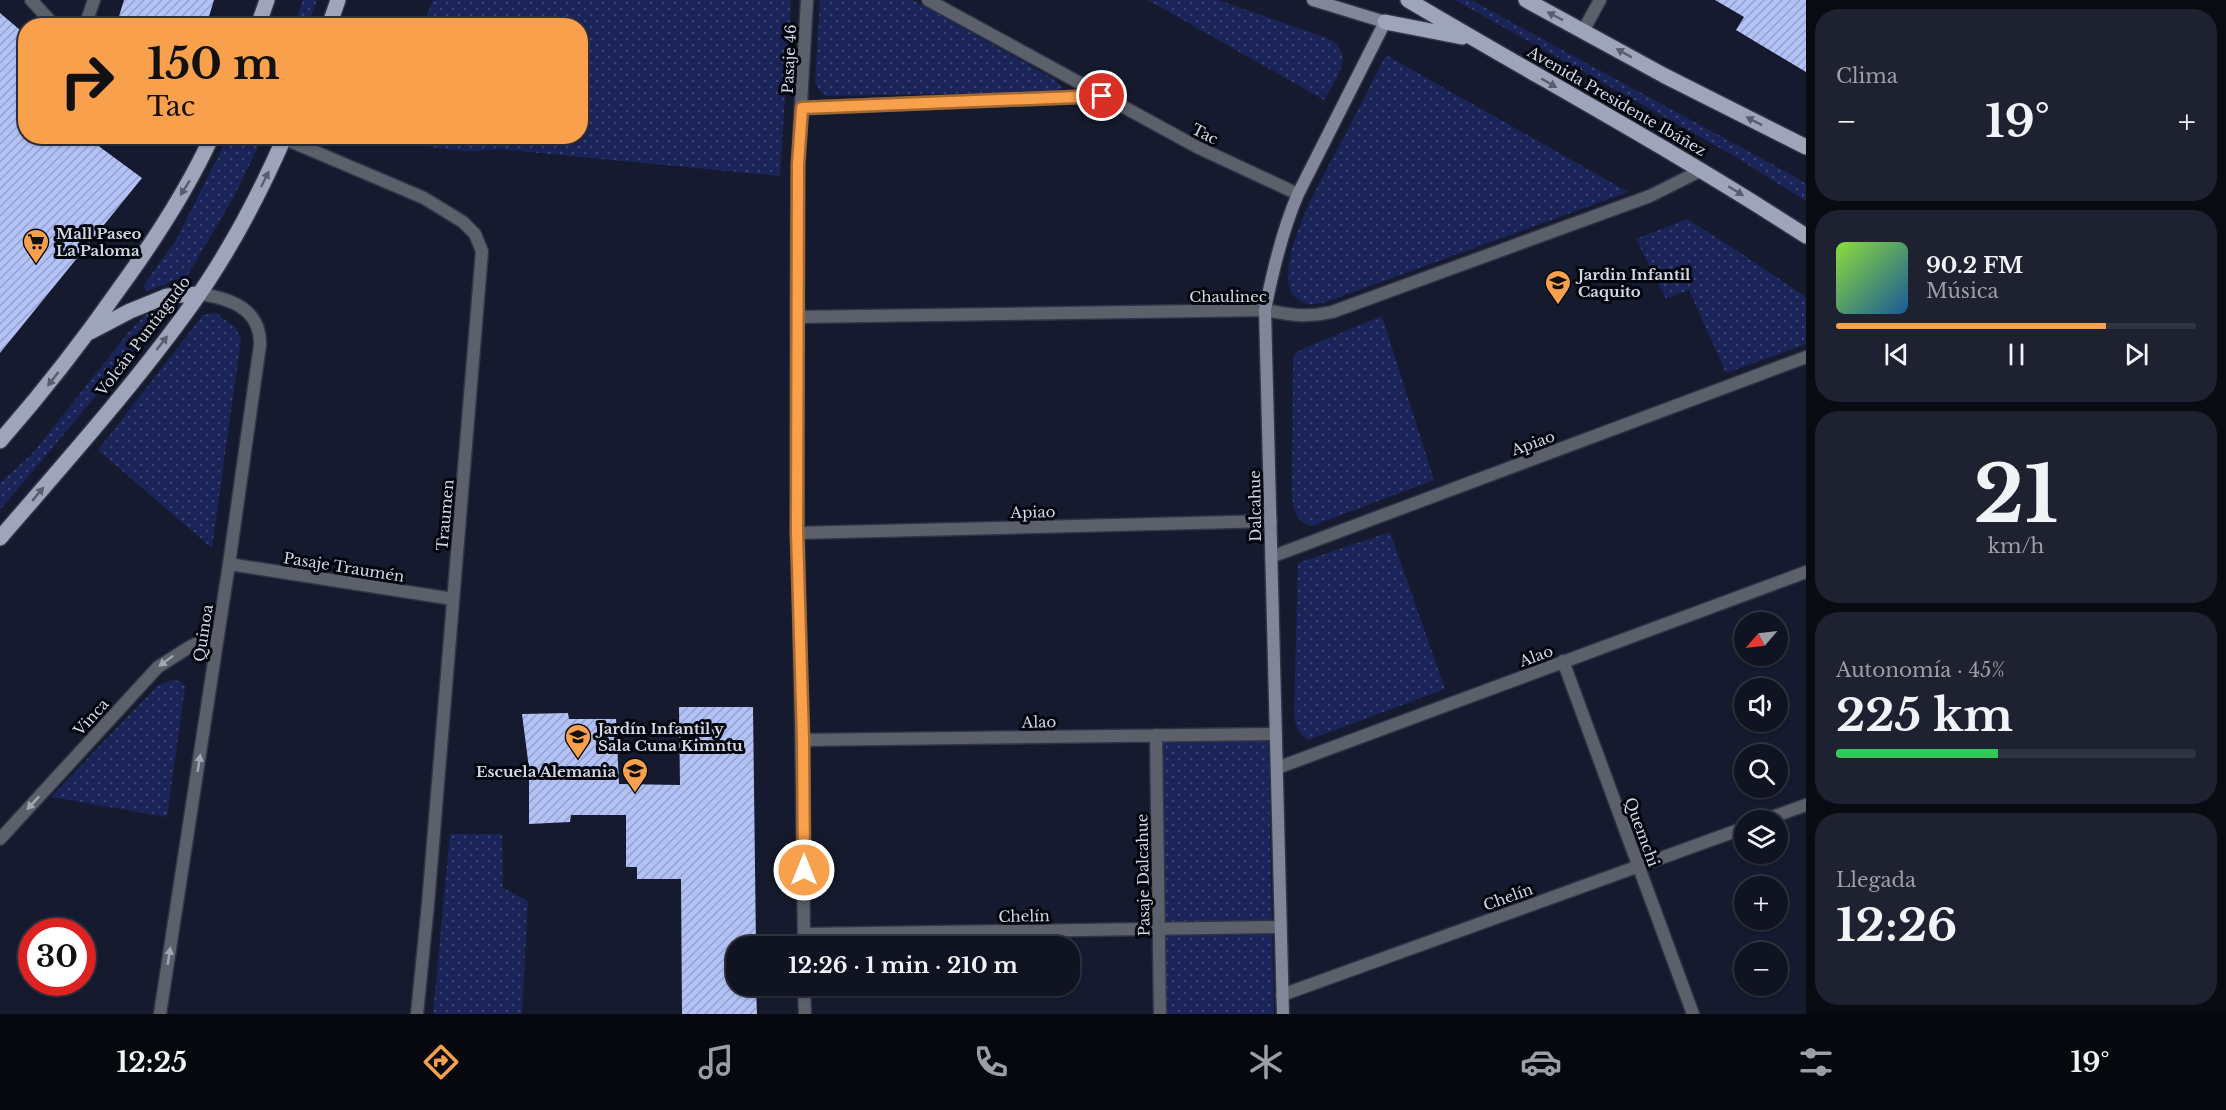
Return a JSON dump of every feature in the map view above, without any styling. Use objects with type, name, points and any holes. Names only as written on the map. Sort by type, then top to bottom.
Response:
[{"type":"main road","points":[[261,18],[267,0]]},
{"type":"main road","points":[[332,18],[338,0]]},
{"type":"main road","name":"Avenida Presidente Ibáñez","points":[[1408,0],[1702,170],[1806,236]]},
{"type":"main road","points":[[1526,0],[1665,76],[1806,147]]},
{"type":"main road","points":[[1385,22],[1474,39]]},
{"type":"main road","points":[[0,441],[51,382],[147,250],[193,176],[206,144]]},
{"type":"main road","name":"Volcán Puntiagudo","points":[[0,538],[112,406],[199,294],[255,200],[281,144]]},
{"type":"main road","points":[[88,333],[130,311],[175,294],[199,294]]},
{"type":"street","points":[[31,0],[48,18]]},
{"type":"street","points":[[88,18],[94,0]]},
{"type":"street","name":"Pasaje 46","points":[[804,936],[803,740],[797,533],[797,317],[798,164],[807,0]]},
{"type":"street","name":"Tac","points":[[928,0],[1216,156],[1298,194]]},
{"type":"street","points":[[1313,0],[1385,22]]},
{"type":"street","points":[[1583,31],[1600,0]]},
{"type":"street","name":"Dalcahue","points":[[1283,1014],[1265,310],[1277,251],[1298,194],[1385,22]]},
{"type":"street","points":[[802,108],[1102,96]]},
{"type":"street","name":"Traumen","points":[[300,144],[424,198],[463,222],[475,234],[482,251],[417,1014]]},
{"type":"street","name":"Chaulinec","points":[[797,317],[1265,310],[1297,316],[1314,316],[1332,312],[1650,196],[1702,170]]},
{"type":"street","name":"Quinoa","points":[[160,1014],[229,564],[261,334],[249,314],[236,303],[199,294]]},
{"type":"street","name":"Apiao","points":[[1271,557],[1806,357]]},
{"type":"street","name":"Apiao","points":[[797,533],[1271,521]]},
{"type":"street","name":"Pasaje Traumén","points":[[229,564],[453,599]]},
{"type":"street","name":"Alao","points":[[1277,768],[1806,572]]},
{"type":"street","name":"Vinca","points":[[0,839],[158,667],[190,646],[218,635]]},
{"type":"street","name":"Quemchi","points":[[1563,661],[1693,1014]]},
{"type":"street","name":"Alao","points":[[803,740],[1276,734]]},
{"type":"street","name":"Pasaje Dalcahue","points":[[1156,735],[1160,1014]]},
{"type":"street","points":[[1788,811],[1806,805]]},
{"type":"street","name":"Chelín","points":[[1282,994],[1734,832]]},
{"type":"street","name":"Chelín","points":[[922,936],[1159,928],[1280,927]]},
{"type":"street","points":[[804,996],[805,1014]]},
{"type":"shaded area","points":[[303,0],[317,0],[311,18],[297,18]]},
{"type":"shaded area","points":[[433,0],[791,0],[780,176],[497,149],[462,151],[427,146],[425,144],[588,144],[588,18],[426,18]]},
{"type":"shaded area","points":[[820,0],[913,0],[1054,79],[1063,88],[1051,92],[826,96],[815,82]]},
{"type":"shaded area","points":[[1148,0],[1218,0],[1327,38],[1341,51],[1343,58],[1341,67],[1324,100]]},
{"type":"shaded area","points":[[1455,0],[1471,0],[1792,175],[1806,184],[1806,201],[1736,157]]},
{"type":"shaded area","points":[[1386,55],[1628,192],[1326,302],[1310,304],[1300,301],[1289,284],[1289,265],[1294,242],[1314,193]]},
{"type":"shaded area","points":[[224,144],[260,144],[232,200],[187,276],[147,291],[143,286],[176,240]]},
{"type":"shaded area","points":[[1687,219],[1806,297],[1806,344],[1726,373],[1689,290],[1666,299],[1636,239]]},
{"type":"shaded area","points":[[153,311],[158,319],[157,323],[0,510],[0,483],[32,454],[128,333],[144,316]]},
{"type":"shaded area","points":[[216,313],[236,328],[241,339],[212,548],[98,450],[203,315]]},
{"type":"shaded area","points":[[1382,316],[1434,480],[1312,526],[1297,516],[1292,498],[1293,359],[1296,353],[1304,348]]},
{"type":"shaded area","points":[[1390,532],[1445,689],[1308,740],[1297,728],[1294,712],[1298,563]]},
{"type":"shaded area","points":[[172,680],[180,681],[185,687],[167,817],[51,797],[157,686]]},
{"type":"shaded area","points":[[1268,741],[1274,1014],[1165,1014],[1161,742]]},
{"type":"shaded area","points":[[450,834],[502,834],[503,888],[528,901],[522,1014],[433,1014]]},
{"type":"building","points":[[124,0],[214,0],[208,18],[118,18]]},
{"type":"building","points":[[1715,0],[1806,0],[1806,72],[1736,30],[1744,17]]},
{"type":"building","name":"Mall Paseo La Paloma","points":[[0,13],[18,28],[18,144],[96,144],[142,178],[0,353]]},
{"type":"building","points":[[679,707],[753,707],[756,936],[726,936],[726,996],[756,996],[757,1014],[682,1014],[681,879],[637,879],[637,867],[626,867],[626,815],[571,815],[570,822],[529,824],[529,768],[522,714],[568,713],[569,719],[616,719],[619,784],[680,785]]},
{"type":"place","name":"Mall Paseo La Paloma","points":[[36,265]]},
{"type":"place","name":"Jardin Infantil Caquito","points":[[1558,306]]},
{"type":"place","name":"Jardín Infantil y Sala Cuna Kimntu","points":[[578,760]]},
{"type":"place","name":"Escuela Alemania","points":[[635,794]]},
{"type":"route","points":[[804,870],[797,533],[798,164],[802,108],[1102,96]]}]
